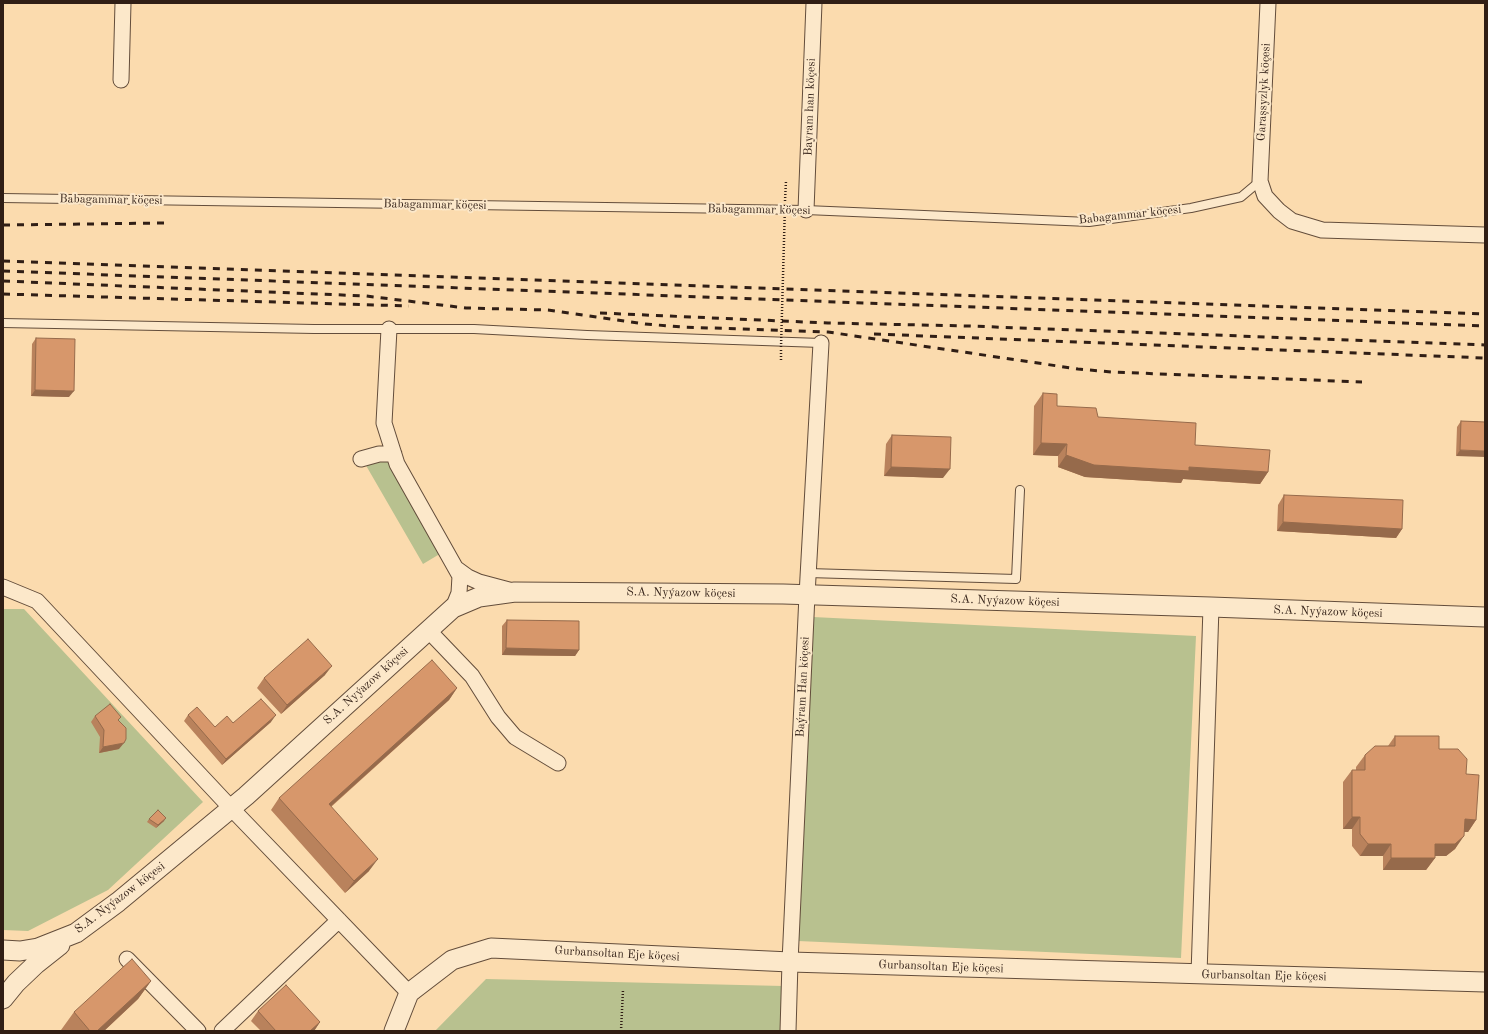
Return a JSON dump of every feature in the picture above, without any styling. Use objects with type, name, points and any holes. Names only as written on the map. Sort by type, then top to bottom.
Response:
[{"type":"street","points":[[121,80],[123,3]]},
{"type":"street","name":"Bayram han köçesi","points":[[806,210],[814,3]]},
{"type":"street","name":"Garaşsyzlyk köçesi","points":[[1260,181],[1268,3]]},
{"type":"street","points":[[1260,181],[1265,196],[1278,211],[1292,220],[1322,230],[1485,234]]},
{"type":"street","points":[[389,329],[384,423],[398,464],[460,576],[460,586],[453,608]]},
{"type":"street","name":"Baýram Han köçesi","points":[[788,1031],[808,573],[821,343]]},
{"type":"street","points":[[361,459],[379,454],[394,454]]},
{"type":"street","points":[[457,569],[468,577],[480,582],[515,592]]},
{"type":"street","points":[[3,587],[38,601],[231,808],[409,993],[394,1031]]},
{"type":"street","name":"S.A. Nyýazow köçesi","points":[[3,950],[20,951],[38,948],[76,933],[118,902],[231,808],[453,608],[479,596],[515,592],[807,595],[1485,617]]},
{"type":"street","points":[[1199,974],[1211,607]]},
{"type":"street","points":[[428,630],[472,676],[498,717],[515,737],[558,763]]},
{"type":"street","points":[[222,1031],[339,920]]},
{"type":"street","points":[[3,999],[16,983],[36,964],[76,933]]},
{"type":"street","name":"Gurbansoltan Eje köçesi","points":[[409,993],[452,960],[491,948],[790,962],[1485,982]]},
{"type":"street","points":[[127,959],[198,1031]]},
{"type":"lane","name":"Babagammar köçesi","points":[[3,198],[806,210],[1089,222],[1191,208],[1241,197],[1260,181]]},
{"type":"lane","points":[[3,323],[314,329],[474,329],[587,335],[821,343]]},
{"type":"lane","points":[[808,573],[1016,579],[1020,490]]},
{"type":"path","points":[[781,347],[786,181]]},
{"type":"path","points":[[621,1031],[623,990]]},
{"type":"green space","points":[[389,459],[443,552],[423,564],[364,462]]},
{"type":"green space","points":[[3,609],[24,609],[203,802],[108,890],[28,931],[3,930]]},
{"type":"green space","points":[[813,617],[1196,636],[1181,958],[798,941]]},
{"type":"green space","points":[[486,979],[783,986],[782,1031],[435,1031]]},
{"type":"building","points":[[36,338],[75,339],[74,391],[35,390]]},
{"type":"building","points":[[1043,393],[1057,394],[1057,406],[1096,408],[1098,417],[1196,423],[1195,445],[1270,450],[1268,472],[1189,467],[1189,471],[1094,465],[1066,455],[1067,444],[1041,443]]},
{"type":"building","points":[[1461,421],[1485,422],[1485,451],[1460,450]]},
{"type":"building","points":[[892,435],[951,437],[950,469],[891,467]]},
{"type":"building","points":[[1284,495],[1403,500],[1402,529],[1283,522]]},
{"type":"building","points":[[507,620],[579,621],[579,650],[506,648]]},
{"type":"building","points":[[308,639],[332,666],[287,705],[264,678]]},
{"type":"building","points":[[432,660],[457,688],[329,804],[378,859],[354,881],[279,798]]},
{"type":"building","points":[[261,699],[276,715],[226,759],[188,715],[197,707],[215,727],[227,716],[233,723]]},
{"type":"building","points":[[110,704],[121,717],[118,720],[126,728],[126,739],[124,743],[103,747],[104,730],[95,716]]},
{"type":"building","points":[[1395,736],[1439,736],[1439,749],[1458,749],[1467,759],[1466,774],[1479,775],[1476,820],[1465,819],[1464,836],[1455,844],[1435,844],[1435,858],[1391,858],[1391,844],[1368,844],[1360,834],[1360,817],[1352,817],[1352,770],[1365,770],[1365,755],[1375,746],[1395,746]]},
{"type":"building","points":[[158,810],[166,818],[158,825],[149,819]]},
{"type":"building","points":[[132,959],[151,981],[97,1031],[90,1031],[74,1012]]},
{"type":"building","points":[[286,985],[320,1022],[310,1031],[276,1031],[258,1011]]},
{"type":"railway","points":[[3,225],[165,223]]},
{"type":"railway","points":[[3,261],[1485,314]]},
{"type":"railway","points":[[3,271],[1485,326]]},
{"type":"railway","points":[[3,281],[366,296],[466,308],[548,310],[645,324],[682,327],[828,332],[1078,369],[1112,372],[1362,382]]},
{"type":"railway","points":[[3,294],[409,306]]},
{"type":"railway","points":[[600,313],[828,323],[968,326],[1485,345]]},
{"type":"railway","points":[[874,334],[1485,358]]}]
